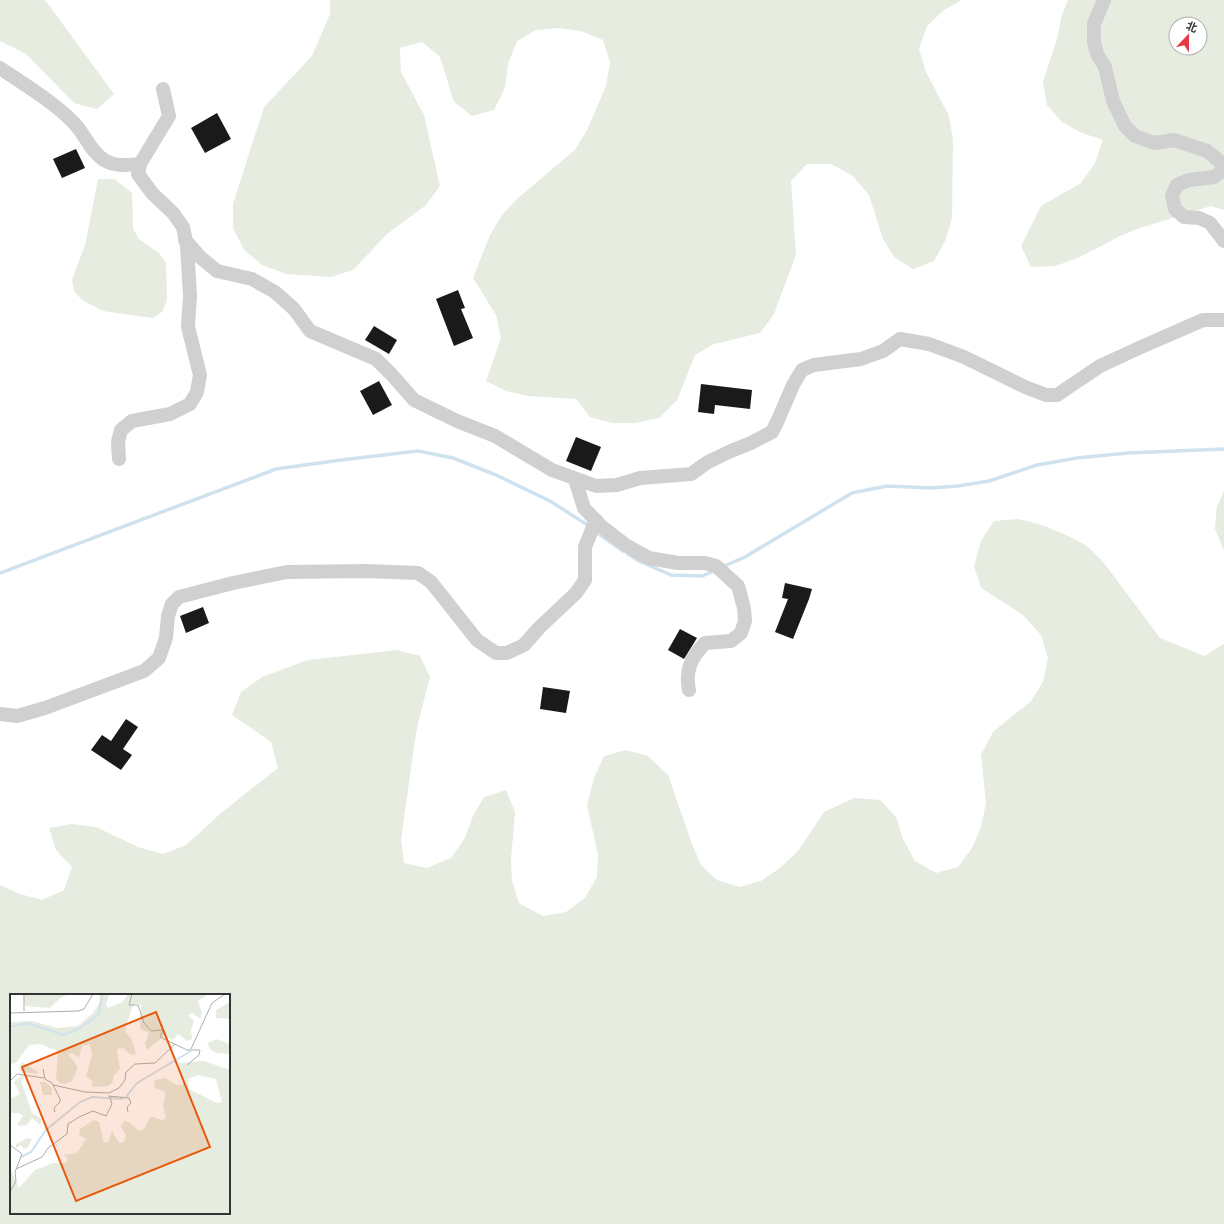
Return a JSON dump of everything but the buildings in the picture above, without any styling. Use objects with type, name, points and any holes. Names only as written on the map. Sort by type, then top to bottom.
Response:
[{"type":"street","points":[[1104,0],[1094,24],[1094,43],[1098,56],[1105,67],[1113,101],[1125,126],[1135,136],[1154,143],[1174,140],[1207,151],[1223,164],[1223,170],[1214,177],[1189,180],[1177,185],[1172,196],[1175,209],[1184,217],[1200,218],[1210,223],[1224,241]]},
{"type":"street","points":[[0,68],[50,102],[74,124],[88,144],[104,160],[120,166],[140,164]]},
{"type":"street","points":[[119,459],[118,442],[120,430],[132,421],[170,414],[190,404],[197,392],[200,375],[188,327],[190,296],[183,227],[173,213],[152,193],[138,174],[140,164],[169,116],[163,89]]},
{"type":"street","points":[[185,240],[200,257],[217,271],[252,279],[275,292],[294,308],[310,331],[376,359],[414,400],[495,436],[552,470],[596,486],[617,485],[640,478],[691,474],[708,462],[772,432],[792,385],[802,370],[814,365],[861,359],[883,351],[900,340],[929,344],[964,357],[1046,395],[1057,395],[1100,366],[1139,348],[1203,320],[1224,320]]},
{"type":"street","points":[[575,479],[584,508],[593,528],[650,558],[678,563],[705,563],[720,569],[738,586],[744,608],[745,621],[741,633],[731,641],[705,643],[696,653],[690,664],[686,678],[689,690]]},
{"type":"street","points":[[0,714],[17,716],[45,708],[144,671],[159,658],[166,638],[168,616],[172,604],[179,597],[233,583],[287,572],[366,571],[418,573],[431,582],[478,640],[496,653],[507,653],[524,645],[539,628],[576,593],[585,580],[585,547],[593,528]]},
{"type":"shaded area","points":[[0,0],[45,0],[114,94],[97,109],[74,103],[26,54],[0,41]]},
{"type":"shaded area","points":[[330,0],[962,0],[944,10],[927,26],[919,49],[926,72],[949,116],[953,140],[952,218],[945,241],[934,261],[913,269],[894,257],[883,239],[869,195],[853,176],[831,164],[807,164],[791,181],[796,255],[774,314],[760,333],[714,344],[695,355],[677,400],[659,418],[636,423],[612,423],[590,417],[576,399],[528,396],[506,391],[486,381],[501,338],[496,315],[473,278],[490,235],[502,215],[519,197],[575,150],[587,130],[606,86],[610,63],[603,40],[581,31],[559,28],[536,30],[517,41],[508,64],[505,88],[494,110],[472,116],[454,102],[440,57],[422,42],[400,48],[401,72],[424,115],[440,186],[426,205],[387,234],[353,270],[331,277],[286,274],[262,265],[244,250],[233,228],[233,204],[264,107],[312,56],[330,14]]},
{"type":"shaded area","points":[[1068,0],[1224,0],[1224,210],[1211,206],[1140,228],[1120,236],[1078,258],[1055,266],[1031,267],[1021,246],[1041,206],[1081,183],[1095,163],[1103,140],[1082,133],[1062,122],[1047,105],[1043,82],[1057,39],[1062,15]]},
{"type":"shaded area","points":[[98,179],[114,179],[132,193],[133,229],[139,239],[159,253],[166,263],[167,300],[162,312],[152,318],[103,311],[82,300],[74,291],[72,280],[85,245]]},
{"type":"shaded area","points":[[1224,491],[1224,550],[1215,529],[1217,506]]},
{"type":"shaded area","points":[[1019,519],[1045,526],[1087,546],[1104,563],[1160,638],[1204,656],[1224,644],[1224,1224],[0,1224],[0,885],[20,894],[42,900],[64,890],[72,867],[56,850],[49,828],[72,824],[96,827],[138,847],[163,854],[186,845],[221,813],[278,768],[271,742],[232,715],[241,692],[262,677],[308,660],[397,650],[420,656],[430,677],[418,723],[414,746],[401,840],[404,863],[427,868],[451,858],[465,838],[473,816],[484,797],[506,790],[515,812],[511,859],[512,881],[519,903],[543,916],[566,912],[585,898],[597,877],[598,855],[587,805],[594,778],[604,756],[626,750],[648,756],[668,775],[692,844],[701,865],[717,880],[739,887],[761,881],[780,868],[798,851],[824,812],[854,798],[880,800],[896,817],[903,839],[915,861],[936,873],[958,867],[972,848],[981,827],[986,803],[981,755],[993,732],[1031,701],[1043,682],[1048,658],[1041,635],[1023,615],[981,588],[974,566],[981,541],[994,521]]},
{"type":"waterway","points":[[722,567],[745,557],[852,493],[887,486],[930,488],[958,486],[989,481],[1037,465],[1077,458],[1128,453],[1224,449]]},
{"type":"waterway","points":[[0,573],[276,469],[418,451],[453,458],[496,475],[550,501],[589,526]]},
{"type":"waterway","points":[[595,531],[623,551]]},
{"type":"waterway","points":[[628,554],[639,561],[671,575],[702,576],[714,571]]}]
